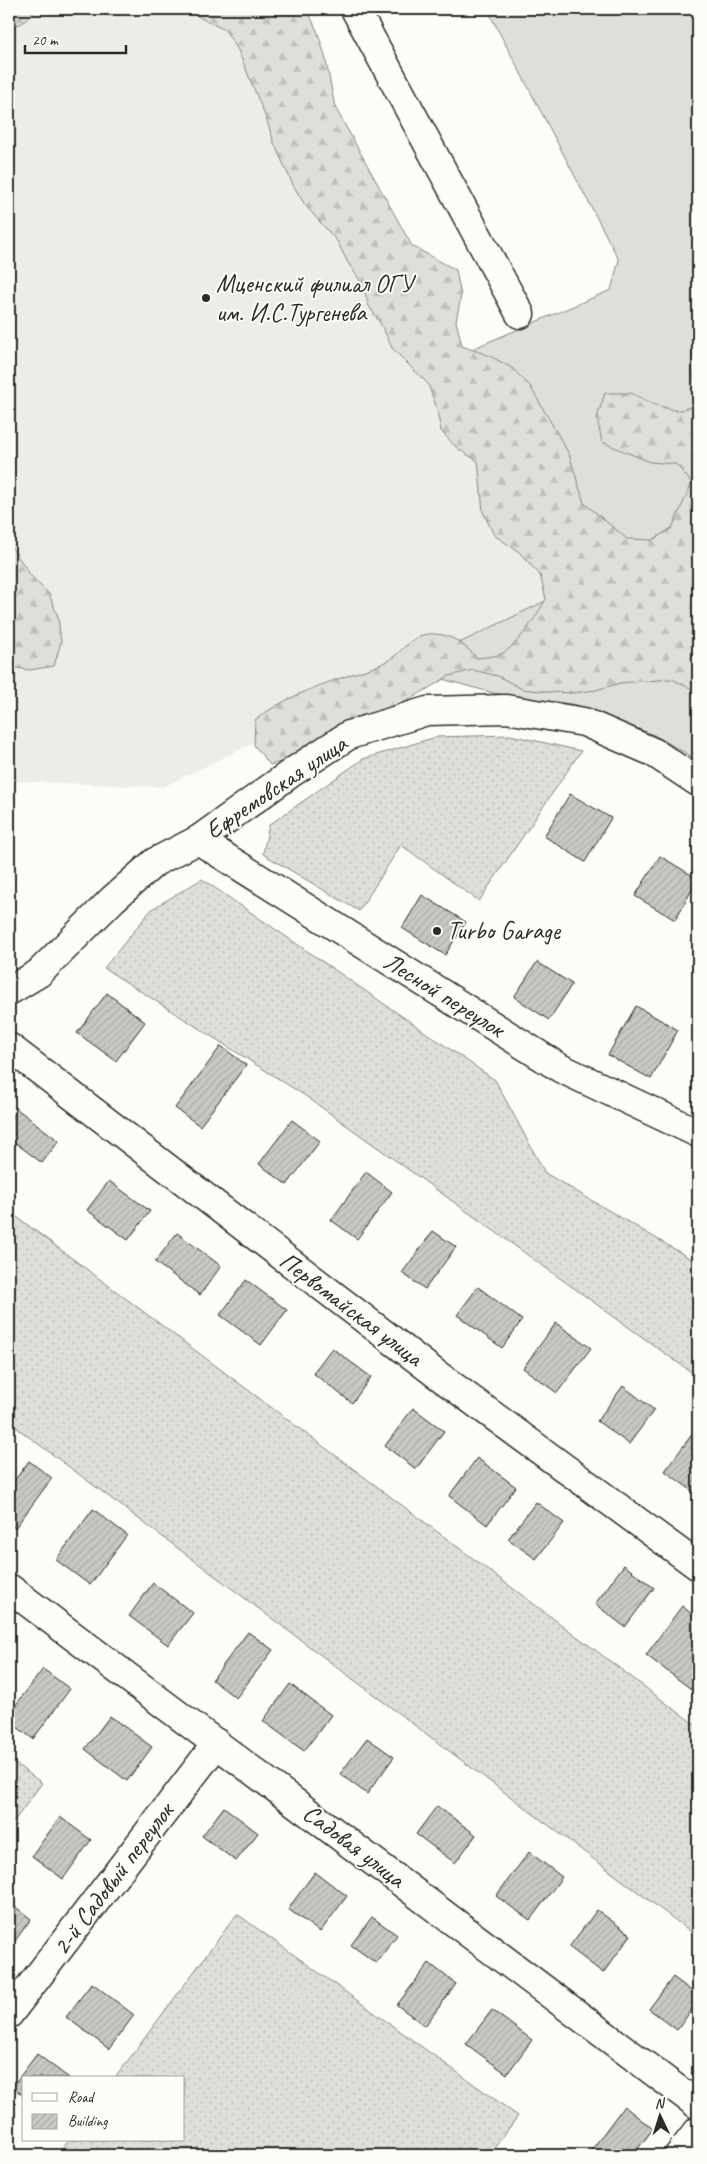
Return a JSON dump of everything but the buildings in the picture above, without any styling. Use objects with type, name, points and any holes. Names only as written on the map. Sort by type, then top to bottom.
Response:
[{"type":"street","points":[[355,9],[520,314]]},
{"type":"street","name":"Ефремовская улица","points":[[9,991],[39,973],[113,899],[155,862],[198,840],[294,771],[349,736],[427,712],[506,709],[584,722],[653,752],[698,782]]},
{"type":"street","name":"Лесной переулок","points":[[198,840],[560,1068],[698,1133]]},
{"type":"street","name":"Первомайская улица","points":[[9,1047],[435,1373],[698,1566]]},
{"type":"street","name":"Садовая улица","points":[[9,1588],[698,2105]]},
{"type":"street","name":"2-й Садовый переулок","points":[[9,2014],[217,1743]]},
{"type":"street","points":[[679,2155],[698,2131]]},
{"type":"shaded area","name":"Мценский филиал ОГУ им. И.С.Тургенева","points":[[9,9],[234,9],[572,588],[163,787],[9,781]]},
{"type":"green space","points":[[9,9],[38,9],[21,24],[9,25]]},
{"type":"green space","points":[[188,9],[307,9],[318,33],[325,56],[335,107],[412,246],[456,270],[461,296],[456,321],[462,346],[490,356],[512,368],[530,386],[569,454],[584,503],[627,539],[652,540],[672,528],[692,483],[676,464],[650,462],[602,442],[597,418],[605,393],[631,393],[653,404],[677,411],[698,405],[698,692],[672,679],[620,683],[596,690],[572,693],[548,692],[522,689],[498,676],[473,670],[449,676],[407,701],[294,758],[270,765],[254,745],[255,720],[265,713],[286,700],[309,690],[382,664],[420,636],[435,634],[448,636],[463,645],[477,658],[501,654],[520,637],[546,599],[540,575],[519,552],[494,535],[483,512],[478,461],[458,449],[441,431],[436,406],[428,384],[392,348],[382,326],[369,306],[362,283],[348,263],[337,241],[305,205],[293,185],[274,143],[266,118],[238,50],[225,30]]},
{"type":"green space","points":[[487,9],[698,9],[698,760],[654,735],[577,705],[493,693],[406,669],[572,588],[453,357],[611,290],[619,260]]},
{"type":"green space","points":[[698,328],[698,398],[692,354]]},
{"type":"green space","points":[[9,543],[31,576],[49,594],[58,617],[61,642],[54,666],[30,670],[9,667]]},
{"type":"green space","points":[[510,735],[581,751],[479,901],[401,845],[359,911],[263,854],[269,825],[363,759],[436,737]]},
{"type":"green space","points":[[202,879],[495,1080],[545,1173],[698,1263],[698,1377],[307,1097],[104,968],[152,909]]},
{"type":"green space","points":[[9,1211],[698,1727],[698,1937],[9,1422]]},
{"type":"green space","points":[[9,1759],[42,1783],[9,1828]]},
{"type":"green space","points":[[237,1914],[518,2116],[489,2155],[58,2155],[68,2142],[185,2142],[185,2076],[116,2076]]},
{"type":"place","name":"Мценский филиал ОГУ им. И.С.Тургенева","points":[[206,298]]},
{"type":"place","name":"Turbo Garage","points":[[437,931]]}]
